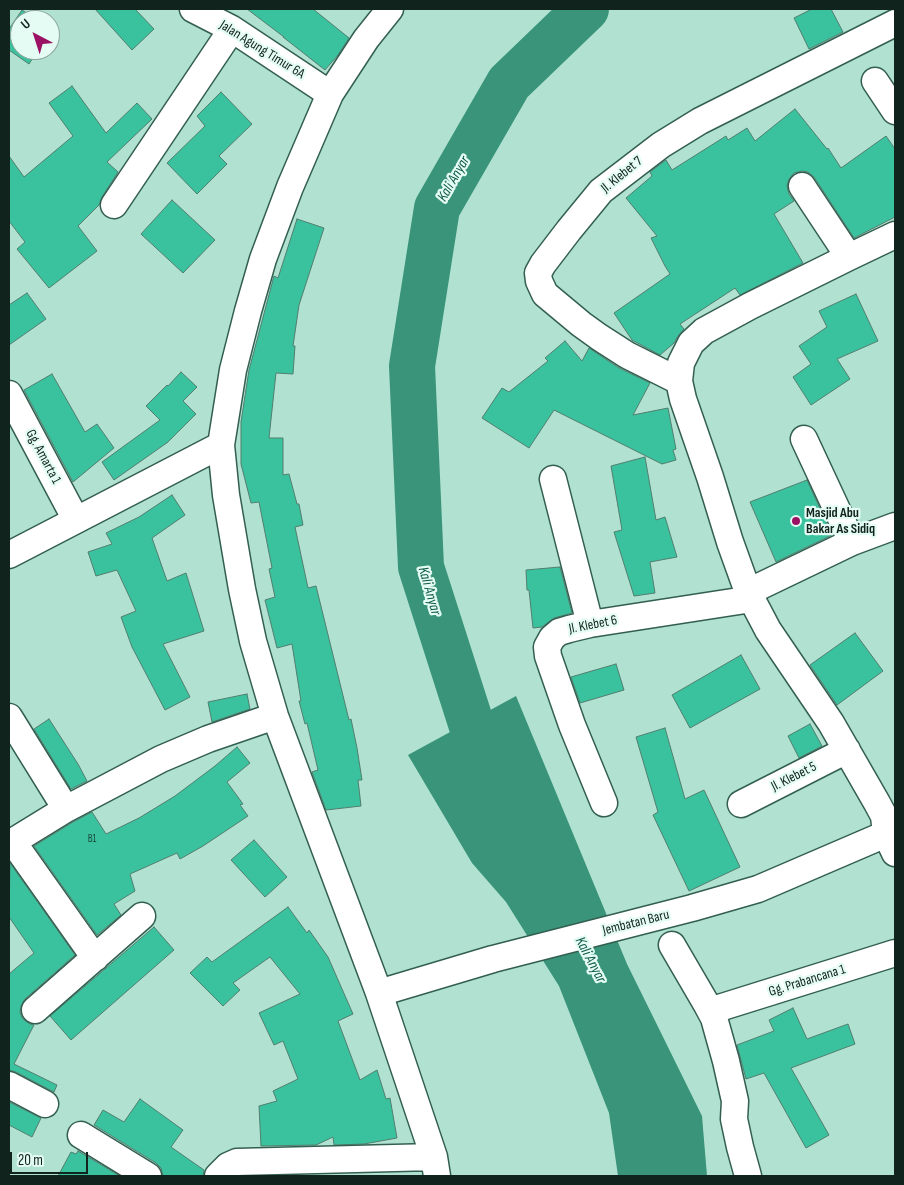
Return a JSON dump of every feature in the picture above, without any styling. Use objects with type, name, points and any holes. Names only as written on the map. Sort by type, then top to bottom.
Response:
[{"type":"street","name":"Jalan Agung Timur 6A","points":[[193,9],[232,30],[330,94]]},
{"type":"street","points":[[218,1176],[228,1166],[237,1162],[435,1167],[379,993],[275,716],[253,641],[242,589],[226,495],[222,445],[233,370],[248,310],[263,259],[290,187],[330,94],[366,39],[390,9]]},
{"type":"street","name":"Jl. Klebet 7","points":[[679,380],[620,351],[581,324],[545,294],[538,281],[538,273],[543,264],[600,191],[661,145],[700,121],[895,23]]},
{"type":"street","points":[[114,205],[232,30]]},
{"type":"street","points":[[875,81],[895,111]]},
{"type":"street","points":[[802,186],[849,257]]},
{"type":"street","points":[[890,828],[878,803],[847,750],[817,701],[768,630],[750,596],[730,542],[683,399],[679,380],[680,363],[691,342],[704,331],[895,235]]},
{"type":"street","name":"Gg. Amarta 1","points":[[9,394],[76,520]]},
{"type":"street","points":[[804,439],[852,542]]},
{"type":"street","points":[[9,555],[222,445]]},
{"type":"street","points":[[553,479],[590,624]]},
{"type":"street","name":"Jl. Klebet 6","points":[[604,803],[572,726],[548,656],[548,647],[552,638],[559,632],[590,624],[750,596],[852,542],[895,526]]},
{"type":"street","points":[[95,958],[11,843],[66,809],[161,759],[208,739],[275,716]]},
{"type":"street","points":[[9,717],[66,809]]},
{"type":"street","name":"Jl. Klebet 5","points":[[741,804],[847,750]]},
{"type":"street","name":"Jembatan Baru","points":[[379,993],[493,959],[692,908],[758,889],[890,828]]},
{"type":"street","points":[[35,1010],[142,916]]},
{"type":"street","points":[[672,946],[714,1018],[736,1101],[734,1120],[748,1176]]},
{"type":"street","name":"Gg. Prabancana 1","points":[[719,1008],[895,953]]},
{"type":"street","points":[[9,1085],[45,1104]]},
{"type":"street","points":[[81,1135],[148,1176]]},
{"type":"water","points":[[516,696],[627,964],[702,1116],[707,1176],[618,1176],[609,1113],[559,986],[506,902],[472,863],[408,755]]},
{"type":"building","points":[[95,9],[135,9],[154,29],[132,50]]},
{"type":"building","points":[[247,9],[313,9],[349,38],[325,70]]},
{"type":"building","points":[[812,9],[831,9],[843,32],[809,49],[794,18]]},
{"type":"building","points":[[10,28],[10,51],[9,50]]},
{"type":"building","points":[[23,60],[32,60],[29,64]]},
{"type":"building","points":[[72,86],[106,133],[137,103],[152,119],[107,162],[118,172],[99,205],[78,226],[97,251],[49,288],[17,249],[25,242],[9,221],[9,156],[24,177],[73,136],[49,103]]},
{"type":"building","points":[[221,92],[252,124],[219,156],[227,164],[197,194],[167,163],[205,126],[197,116]]},
{"type":"building","points":[[795,109],[828,148],[841,168],[886,136],[895,149],[895,217],[854,238],[814,177],[808,172],[794,173],[789,179],[787,186],[789,194],[794,201],[774,214],[803,263],[740,295],[735,288],[680,324],[684,329],[674,343],[660,355],[632,340],[614,313],[670,274],[651,238],[657,236],[626,198],[652,176],[650,172],[666,160],[672,170],[726,136],[728,140],[747,128],[755,141]]},
{"type":"building","points":[[172,200],[215,240],[183,273],[141,234]]},
{"type":"building","points":[[297,219],[324,228],[299,305],[293,346],[295,346],[293,374],[276,373],[269,438],[283,438],[283,475],[289,474],[297,504],[299,504],[303,525],[295,527],[308,588],[316,586],[349,720],[351,719],[362,780],[358,780],[361,806],[326,810],[312,772],[318,770],[307,723],[305,724],[299,701],[301,701],[292,644],[277,648],[265,600],[275,597],[269,569],[272,568],[259,502],[251,503],[241,464],[241,422],[249,370],[274,276],[278,278]]},
{"type":"building","points":[[27,293],[46,319],[9,345],[9,305]]},
{"type":"building","points":[[856,294],[878,341],[837,359],[850,379],[811,405],[793,377],[811,364],[799,346],[827,327],[819,311]]},
{"type":"building","points":[[565,341],[582,361],[589,348],[619,368],[650,383],[633,415],[668,408],[676,449],[673,450],[676,460],[662,464],[554,410],[529,448],[482,418],[502,388],[509,392],[548,361],[545,358]]},
{"type":"building","points":[[181,372],[197,387],[183,401],[196,414],[168,442],[114,480],[102,462],[160,420],[146,406]]},
{"type":"building","points":[[52,374],[85,432],[97,424],[114,448],[73,482],[24,390]]},
{"type":"building","points":[[645,457],[656,520],[665,517],[677,557],[650,562],[655,593],[634,596],[614,532],[622,530],[611,466]]},
{"type":"building","name":"Masjid Abu Bakar As Sidiq","points":[[807,480],[832,535],[776,562],[750,502]]},
{"type":"building","points":[[172,495],[185,515],[152,538],[167,581],[186,573],[204,631],[163,644],[190,697],[165,710],[132,647],[121,617],[136,611],[117,570],[96,576],[88,552],[112,544],[106,533],[139,517]]},
{"type":"building","points":[[560,567],[572,613],[554,618],[542,627],[533,628],[526,570]]},
{"type":"building","points":[[855,633],[883,671],[837,705],[810,665]]},
{"type":"building","points":[[741,655],[760,689],[690,728],[672,695]]},
{"type":"building","points":[[616,664],[624,690],[580,703],[571,677]]},
{"type":"building","points":[[247,694],[250,709],[212,722],[208,702]]},
{"type":"building","points":[[49,719],[87,781],[71,789],[34,729]]},
{"type":"building","points":[[810,724],[822,746],[799,758],[788,736]]},
{"type":"building","points":[[665,728],[685,799],[704,790],[740,867],[689,891],[653,815],[658,812],[636,737]]},
{"type":"building","points":[[237,747],[250,763],[227,782],[243,804],[240,805],[248,816],[180,859],[177,853],[130,874],[135,891],[114,904],[121,915],[97,935],[34,846],[92,812],[106,834],[139,818],[175,796]]},
{"type":"building","points":[[254,840],[287,877],[265,897],[231,860]]},
{"type":"building","points":[[10,863],[75,955],[25,999],[21,1006],[20,1013],[23,1019],[34,1025],[14,1064],[57,1085],[54,1092],[9,1070],[9,974],[34,953],[9,917]]},
{"type":"building","points":[[288,907],[307,933],[309,930],[328,957],[353,1014],[338,1021],[360,1080],[377,1070],[386,1099],[390,1098],[397,1138],[364,1144],[334,1145],[333,1137],[316,1145],[261,1146],[259,1106],[277,1101],[273,1091],[298,1079],[283,1041],[274,1045],[259,1013],[300,994],[270,957],[233,983],[240,990],[223,1006],[190,973],[207,957],[212,962]]},
{"type":"building","points":[[154,927],[174,950],[71,1040],[50,1016]]},
{"type":"building","points":[[793,1008],[807,1039],[848,1024],[855,1044],[791,1068],[829,1135],[806,1148],[764,1073],[746,1079],[737,1045],[774,1031],[769,1020]]},
{"type":"building","points":[[140,1099],[183,1130],[171,1147],[204,1170],[203,1176],[163,1176],[161,1168],[156,1163],[94,1125],[103,1110],[124,1122]]},
{"type":"building","points":[[9,1102],[41,1118],[32,1137],[9,1125]]},
{"type":"building","points":[[78,1151],[120,1176],[58,1176],[71,1152],[76,1154]]},
{"type":"waterway","name":"Kali Anyar","points":[[495,778],[477,742],[421,567],[412,366],[437,208],[509,83],[586,9]]},
{"type":"place","name":"Masjid Abu Bakar As Sidiq","points":[[796,521]]}]
